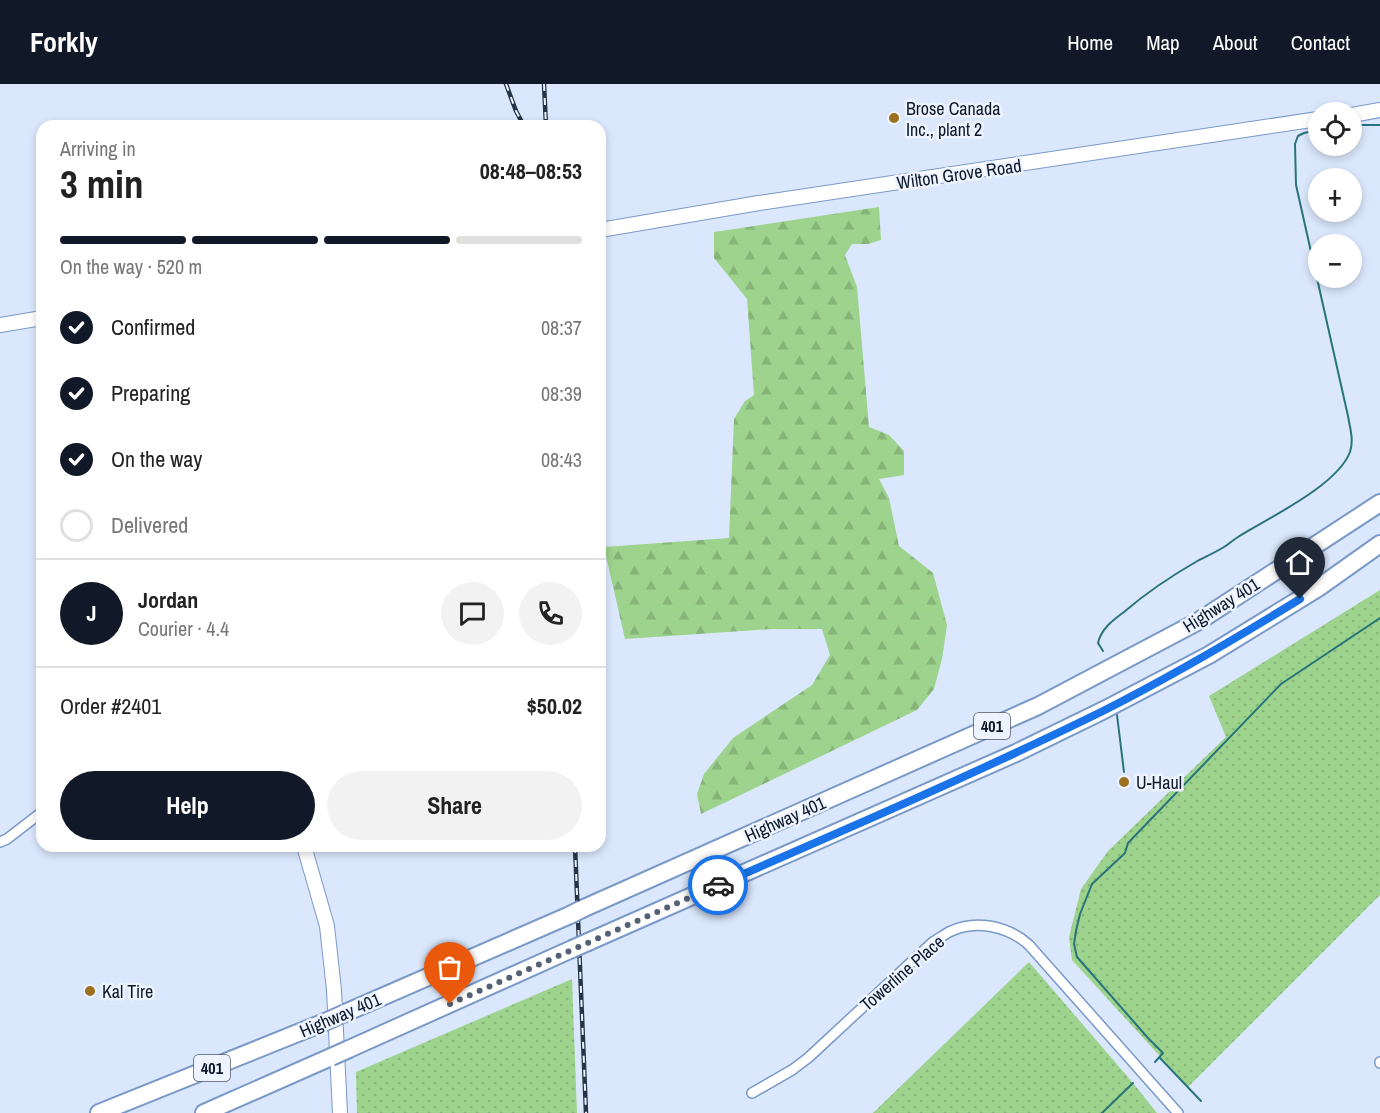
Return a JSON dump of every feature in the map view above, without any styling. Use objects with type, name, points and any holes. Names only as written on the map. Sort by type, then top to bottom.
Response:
[{"type":"highway","name":"Highway 401","points":[[99,1113],[325,1022],[1038,706],[1199,621],[1380,503]]},
{"type":"highway","name":"Highway 401","points":[[204,1113],[1016,753],[1209,655],[1318,588],[1380,544]]},
{"type":"main road","points":[[1362,113],[1380,110]]},
{"type":"main road","name":"Wilton Grove Road","points":[[606,229],[778,200],[1308,121]]},
{"type":"main road","points":[[0,325],[36,319]]},
{"type":"main road","points":[[306,852],[327,926],[340,1113]]},
{"type":"street","points":[[0,842],[36,817]]},
{"type":"street","name":"Towerline Place","points":[[752,1094],[808,1058],[933,942],[959,928],[979,925],[1004,929],[1029,945],[1178,1113]]},
{"type":"green space","points":[[879,207],[881,240],[868,244],[852,244],[845,255],[857,287],[869,427],[889,435],[904,451],[904,475],[879,479],[889,498],[899,546],[933,573],[947,625],[942,659],[934,689],[917,710],[701,814],[697,794],[704,774],[733,738],[812,685],[830,655],[822,629],[772,629],[625,639],[606,547],[729,538],[734,419],[745,401],[754,395],[747,299],[714,258],[714,232]]},
{"type":"green space","points":[[1380,590],[1380,895],[1188,1087],[1072,960],[1069,937],[1081,889],[1108,851],[1226,737],[1209,696]]},
{"type":"green space","points":[[1029,962],[1157,1113],[873,1113]]},
{"type":"green space","points":[[572,979],[577,1113],[357,1113],[356,1072]]},
{"type":"waterway","points":[[1362,125],[1380,125]]},
{"type":"waterway","points":[[1103,651],[1098,643],[1105,629],[1116,618],[1170,578],[1317,489],[1343,465],[1350,452],[1352,438],[1348,416],[1296,185],[1295,144],[1298,136],[1308,132]]},
{"type":"waterway","points":[[1155,1062],[1163,1053],[1077,957],[1074,944],[1076,931],[1092,884],[1125,853],[1128,843],[1281,684],[1380,618]]},
{"type":"waterway","points":[[1117,715],[1124,772]]},
{"type":"waterway","points":[[1160,1058],[1201,1101]]},
{"type":"waterway","points":[[1102,1113],[1133,1083]]},
{"type":"railway","points":[[506,84],[521,120]]},
{"type":"railway","points":[[544,84],[546,120]]},
{"type":"railway","points":[[575,852],[586,1113]]},
{"type":"way so far","points":[[450,1004],[718,885]]},
{"type":"place","name":"Brose Canada Inc., plant 2","points":[[894,118]]},
{"type":"place","name":"U-Haul","points":[[1124,782]]},
{"type":"place","name":"Kal Tire","points":[[90,991]]},
{"type":"route","points":[[718,885],[1016,753],[1104,710],[1209,655],[1300,599]]}]
